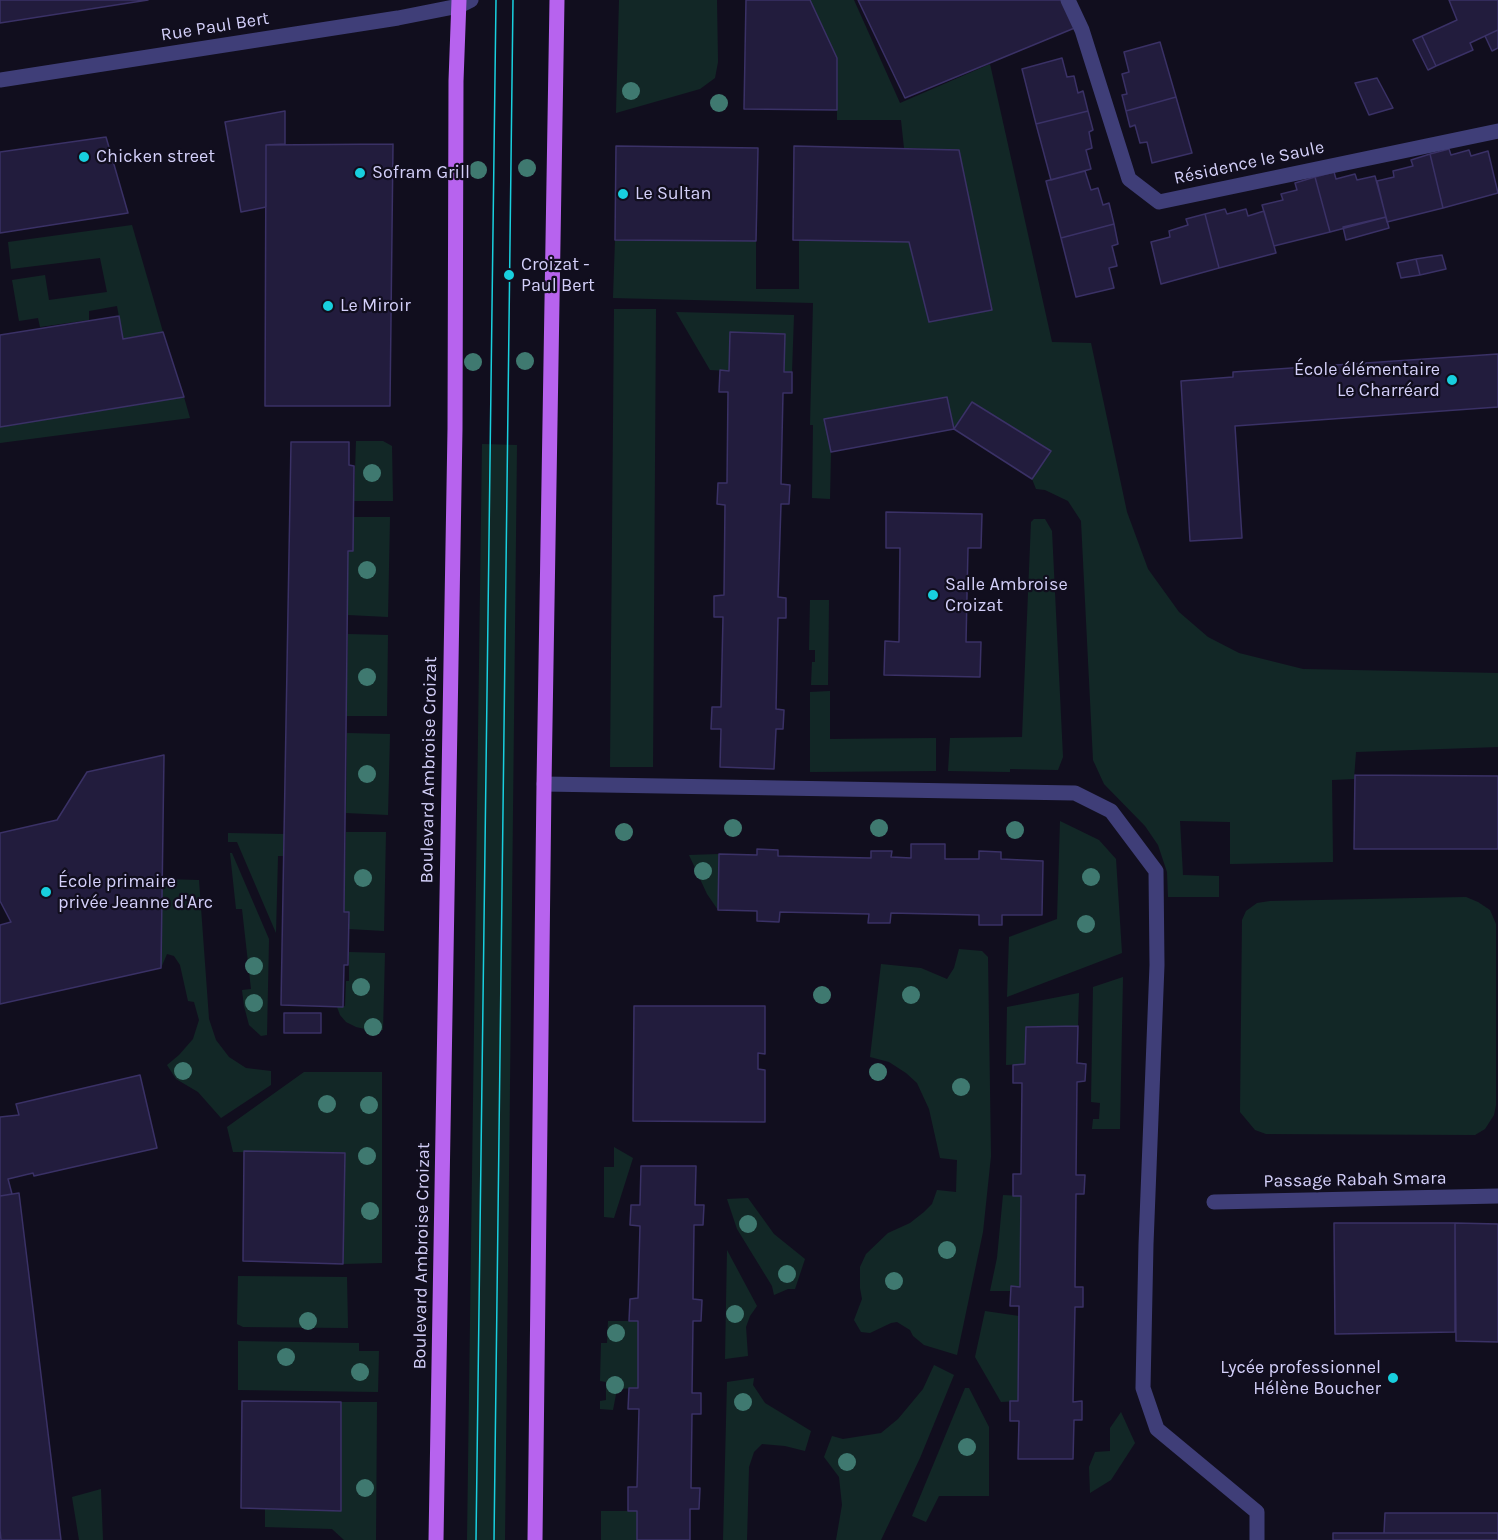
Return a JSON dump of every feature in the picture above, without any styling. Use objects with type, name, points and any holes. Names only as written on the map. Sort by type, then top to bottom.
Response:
[{"type":"main road","points":[[535,1540],[544,783],[557,0]]},
{"type":"main road","name":"Boulevard Ambroise Croizat","points":[[436,1540],[455,429],[456,93],[463,2]]},
{"type":"street","name":"Résidence le Saule","points":[[1068,0],[1082,30],[1129,179],[1159,202],[1498,131]]},
{"type":"street","name":"Rue Paul Bert","points":[[0,80],[398,18],[463,2]]},
{"type":"street","points":[[544,783],[1075,794],[1111,811],[1156,871],[1157,965],[1143,1388],[1157,1429],[1257,1512],[1257,1540]]},
{"type":"street","name":"Passage Rabah Smara","points":[[1214,1203],[1498,1196]]},
{"type":"green space","points":[[619,0],[717,0],[718,62],[715,78],[700,89],[616,113]]},
{"type":"green space","points":[[810,0],[854,0],[900,103],[990,64],[1052,342],[1091,343],[1127,512],[1148,569],[1179,612],[1208,637],[1239,653],[1303,669],[1498,673],[1498,747],[1356,752],[1354,779],[1332,780],[1333,862],[1230,864],[1230,822],[1180,821],[1183,875],[1219,876],[1219,897],[1168,897],[1167,872],[1158,845],[1145,826],[1104,784],[1093,760],[1081,521],[1068,501],[1045,490],[1036,489],[1032,479],[1050,451],[972,402],[954,429],[947,397],[824,419],[831,452],[830,499],[812,498],[813,425],[810,425],[813,303],[613,298],[615,240],[756,241],[756,289],[799,289],[799,240],[909,242],[929,322],[992,310],[959,150],[904,148],[901,120],[837,120],[837,58]]},
{"type":"green space","points":[[132,225],[163,332],[123,339],[117,306],[89,311],[89,320],[40,327],[38,318],[19,321],[12,280],[45,275],[49,300],[107,292],[100,258],[11,269],[8,242]]},
{"type":"green space","points":[[614,309],[656,309],[653,767],[610,767]]},
{"type":"green space","points":[[676,312],[794,315],[792,372],[784,372],[785,334],[730,332],[729,371],[710,370]]},
{"type":"green space","points":[[184,397],[190,418],[0,443],[0,427]]},
{"type":"green space","points":[[356,441],[383,441],[392,446],[393,501],[354,501]]},
{"type":"green space","points":[[482,444],[517,445],[505,1540],[467,1540]]},
{"type":"green space","points":[[353,517],[390,517],[388,617],[348,615],[348,551],[353,551]]},
{"type":"green space","points":[[1034,519],[1045,519],[1052,531],[1063,757],[1058,770],[948,771],[950,738],[1022,737],[1031,522]]},
{"type":"green space","points":[[810,600],[829,600],[828,685],[811,685],[815,650],[809,650]]},
{"type":"green space","points":[[348,634],[388,635],[387,716],[346,716]]},
{"type":"green space","points":[[830,691],[830,739],[936,738],[936,771],[810,772],[810,692]]},
{"type":"green space","points":[[347,733],[390,734],[388,815],[346,813]]},
{"type":"green space","points":[[1060,821],[1099,840],[1116,859],[1122,953],[1007,997],[1009,937],[1057,919]]},
{"type":"green space","points":[[346,832],[386,832],[384,931],[349,929],[349,912],[344,912]]},
{"type":"green space","points":[[228,833],[284,834],[285,856],[278,856],[276,933],[237,842],[228,842]]},
{"type":"green space","points":[[230,853],[232,853],[269,939],[267,1035],[261,1036],[249,1025],[244,1006],[242,990],[251,989],[242,909],[236,909]]},
{"type":"green space","points":[[719,854],[718,910],[707,894],[689,855]]},
{"type":"green space","points":[[162,879],[199,880],[209,1019],[216,1040],[229,1057],[246,1068],[271,1071],[271,1085],[221,1118],[198,1092],[176,1079],[167,1065],[193,1039],[199,1020],[194,1002],[188,1001],[180,965],[174,956],[167,954],[161,968]]},
{"type":"green space","points":[[1466,897],[1490,910],[1496,924],[1496,1105],[1494,1115],[1485,1129],[1475,1135],[1266,1134],[1255,1130],[1240,1112],[1242,920],[1246,911],[1257,903],[1270,901]]},
{"type":"green space","points":[[959,949],[982,951],[988,957],[991,1156],[983,1232],[957,1355],[924,1345],[913,1336],[910,1330],[897,1322],[870,1333],[861,1332],[854,1320],[862,1299],[860,1267],[866,1254],[888,1233],[910,1223],[924,1212],[932,1204],[937,1190],[956,1192],[957,1160],[940,1158],[929,1109],[917,1083],[889,1062],[870,1057],[881,964],[921,968],[947,979],[954,968]]},
{"type":"green space","points":[[349,952],[385,953],[383,1030],[356,1027],[346,1022],[340,1015],[337,1007],[345,1006],[346,981],[349,981]]},
{"type":"green space","points":[[1123,977],[1120,1129],[1092,1129],[1093,1119],[1099,1119],[1100,1103],[1091,1102],[1093,987]]},
{"type":"green space","points":[[1079,993],[1078,1026],[1026,1027],[1025,1064],[1006,1065],[1007,1007]]},
{"type":"green space","points":[[304,1072],[382,1072],[382,1263],[343,1264],[345,1153],[233,1152],[227,1127]]},
{"type":"green space","points":[[614,1147],[633,1158],[614,1218],[604,1217],[604,1167],[614,1167]]},
{"type":"green space","points":[[1003,1195],[1021,1196],[1020,1287],[1011,1286],[1010,1291],[990,1291],[997,1258]]},
{"type":"green space","points":[[748,1198],[774,1234],[805,1259],[795,1289],[788,1289],[774,1295],[772,1286],[737,1229],[727,1199]]},
{"type":"green space","points":[[727,1250],[757,1306],[746,1327],[748,1356],[725,1359]]},
{"type":"green space","points":[[238,1276],[347,1277],[348,1328],[243,1327],[237,1324]]},
{"type":"green space","points":[[985,1311],[1019,1316],[1018,1401],[1001,1402],[975,1357]]},
{"type":"green space","points":[[608,1321],[638,1321],[638,1388],[617,1389],[613,1410],[600,1409],[600,1401],[606,1400],[606,1382],[600,1381],[601,1343],[607,1343]]},
{"type":"green space","points":[[238,1341],[359,1343],[359,1351],[379,1351],[378,1392],[238,1390]]},
{"type":"green space","points":[[934,1365],[954,1375],[920,1458],[881,1540],[836,1540],[842,1505],[839,1477],[824,1457],[832,1436],[843,1439],[881,1433],[898,1419],[923,1389]]},
{"type":"green space","points":[[754,1378],[753,1385],[765,1403],[811,1431],[805,1451],[762,1444],[754,1452],[749,1467],[747,1540],[723,1540],[727,1382]]},
{"type":"green space","points":[[965,1388],[969,1388],[989,1427],[989,1496],[939,1496],[926,1522],[912,1516]]},
{"type":"green space","points":[[341,1402],[377,1402],[376,1540],[344,1540],[332,1529],[265,1527],[265,1509],[340,1511]]},
{"type":"green space","points":[[1121,1412],[1135,1443],[1111,1480],[1090,1493],[1089,1467],[1095,1452],[1110,1451],[1110,1428]]},
{"type":"green space","points":[[101,1489],[103,1540],[79,1540],[72,1497]]},
{"type":"green space","points":[[601,1511],[637,1511],[637,1540],[601,1540]]},
{"type":"building","points":[[0,0],[148,0],[0,23]]},
{"type":"building","points":[[746,0],[810,0],[837,58],[837,110],[744,109]]},
{"type":"building","points":[[858,0],[1064,0],[1077,27],[905,98]]},
{"type":"building","points":[[1449,0],[1498,0],[1498,30],[1470,43],[1473,50],[1436,66],[1422,36],[1457,20]]},
{"type":"building","points":[[1498,30],[1498,48],[1492,51],[1485,36]]},
{"type":"building","points":[[1422,36],[1436,66],[1428,70],[1413,40]]},
{"type":"building","points":[[1160,42],[1176,97],[1126,111],[1122,95],[1127,94],[1122,74],[1129,72],[1124,52]]},
{"type":"building","points":[[1062,58],[1067,77],[1074,76],[1078,93],[1083,91],[1088,111],[1036,124],[1022,69]]},
{"type":"building","points":[[1377,78],[1393,108],[1369,115],[1355,83]]},
{"type":"building","points":[[1176,97],[1192,153],[1152,163],[1147,142],[1140,143],[1135,125],[1130,127],[1126,111]]},
{"type":"building","points":[[285,111],[285,144],[266,145],[266,207],[241,212],[225,122]]},
{"type":"building","points":[[1088,111],[1093,130],[1089,132],[1092,148],[1086,150],[1091,169],[1051,180],[1036,124]]},
{"type":"building","points":[[106,137],[128,213],[0,233],[0,152]]},
{"type":"building","name":"Le Miroir","points":[[393,144],[390,406],[265,406],[266,145]]},
{"type":"building","points":[[616,146],[758,148],[756,241],[615,240]]},
{"type":"building","points":[[794,146],[959,150],[992,310],[929,322],[909,242],[793,240]]},
{"type":"building","points":[[1449,149],[1451,155],[1469,150],[1471,156],[1488,151],[1498,193],[1443,208],[1430,154]]},
{"type":"building","points":[[1430,154],[1443,208],[1387,222],[1377,181],[1394,177],[1393,171],[1413,166],[1411,160]]},
{"type":"building","points":[[1085,171],[1091,190],[1098,188],[1103,205],[1109,203],[1114,224],[1061,238],[1046,181]]},
{"type":"building","points":[[1334,172],[1336,179],[1355,174],[1357,180],[1375,176],[1386,217],[1330,232],[1315,177]]},
{"type":"building","points":[[1315,177],[1330,232],[1274,246],[1262,205],[1283,200],[1281,194],[1297,190],[1295,183]]},
{"type":"building","points":[[1225,209],[1227,214],[1246,209],[1248,216],[1264,211],[1276,253],[1219,268],[1205,214]]},
{"type":"building","points":[[1205,214],[1219,268],[1161,284],[1151,242],[1170,237],[1169,231],[1188,225],[1186,219]]},
{"type":"building","points":[[1386,217],[1389,228],[1346,240],[1343,227]]},
{"type":"building","points":[[1114,224],[1118,244],[1112,246],[1117,266],[1109,268],[1114,288],[1076,297],[1061,238]]},
{"type":"building","points":[[1442,255],[1446,269],[1420,275],[1416,259]]},
{"type":"building","points":[[1416,259],[1420,275],[1401,278],[1397,263]]},
{"type":"building","points":[[119,316],[123,339],[163,332],[184,397],[0,427],[0,335]]},
{"type":"building","points":[[730,332],[785,334],[784,372],[792,372],[792,393],[783,393],[781,484],[790,485],[789,504],[781,504],[778,597],[786,598],[786,618],[778,618],[776,709],[784,710],[783,729],[776,729],[774,769],[720,767],[721,729],[711,729],[712,707],[721,707],[723,617],[714,617],[714,596],[724,595],[725,505],[717,504],[718,483],[727,483],[728,392],[719,392],[720,370],[729,371]]},
{"type":"building","points":[[1498,354],[1498,407],[1235,426],[1242,538],[1190,541],[1181,381],[1233,377],[1233,372]]},
{"type":"building","points":[[947,397],[954,429],[831,452],[824,419]]},
{"type":"building","points":[[972,402],[1051,451],[1032,479],[954,429]]},
{"type":"building","points":[[291,442],[349,442],[349,465],[354,466],[353,551],[348,551],[344,912],[349,912],[348,965],[344,965],[343,1007],[281,1005]]},
{"type":"building","name":"Salle Ambroise Croizat","points":[[886,512],[982,514],[981,548],[968,548],[966,642],[981,642],[980,677],[884,675],[885,641],[899,642],[900,548],[886,548]]},
{"type":"building","points":[[164,755],[161,968],[0,1004],[0,925],[11,922],[0,901],[0,833],[57,820],[87,772]]},
{"type":"building","points":[[1355,775],[1498,776],[1498,849],[1354,849]]},
{"type":"building","points":[[911,844],[945,844],[945,859],[979,859],[979,851],[1001,852],[1001,859],[1043,861],[1042,915],[1002,915],[1002,925],[979,925],[979,915],[891,913],[890,923],[868,923],[869,914],[780,912],[779,922],[757,921],[757,911],[718,910],[719,854],[757,855],[757,849],[778,850],[778,856],[871,858],[871,851],[892,851],[891,857],[911,858]]},
{"type":"building","points":[[634,1006],[765,1006],[765,1054],[758,1053],[758,1069],[765,1070],[765,1122],[633,1121]]},
{"type":"building","points":[[284,1013],[321,1013],[321,1033],[284,1033]]},
{"type":"building","points":[[1078,1026],[1077,1063],[1086,1064],[1085,1081],[1077,1082],[1076,1175],[1085,1175],[1084,1194],[1076,1194],[1075,1287],[1083,1287],[1083,1307],[1075,1307],[1073,1402],[1082,1401],[1082,1420],[1074,1420],[1073,1459],[1018,1459],[1019,1421],[1010,1421],[1010,1401],[1018,1401],[1019,1306],[1010,1306],[1011,1286],[1020,1287],[1021,1196],[1013,1196],[1013,1174],[1021,1174],[1022,1083],[1013,1083],[1013,1065],[1025,1064],[1026,1027]]},
{"type":"building","points":[[140,1075],[157,1148],[34,1176],[33,1173],[8,1179],[12,1194],[0,1196],[0,1117],[19,1115],[16,1104]]},
{"type":"building","points":[[244,1151],[345,1153],[343,1264],[243,1261]]},
{"type":"building","points":[[641,1166],[696,1166],[695,1205],[704,1205],[703,1225],[694,1225],[693,1299],[702,1300],[701,1321],[693,1321],[692,1393],[701,1393],[701,1414],[692,1414],[691,1488],[700,1488],[699,1509],[690,1509],[690,1540],[637,1540],[637,1511],[628,1511],[628,1487],[637,1487],[639,1409],[628,1409],[629,1388],[638,1388],[638,1321],[629,1321],[630,1299],[638,1298],[640,1226],[630,1225],[631,1205],[640,1205]]},
{"type":"building","points":[[19,1193],[61,1540],[1,1540],[0,1196]]},
{"type":"building","points":[[1334,1223],[1455,1223],[1455,1332],[1335,1334]]},
{"type":"building","points":[[1455,1223],[1498,1224],[1498,1342],[1456,1341]]},
{"type":"building","points":[[242,1401],[341,1402],[341,1511],[241,1508]]},
{"type":"building","points":[[1385,1513],[1498,1513],[1498,1533],[1384,1533]]},
{"type":"building","points":[[1333,1533],[1498,1533],[1498,1540],[1333,1540]]},
{"type":"tram line","points":[[476,1540],[496,0]]},
{"type":"tram line","points":[[494,1540],[513,0]]},
{"type":"place","name":"Chicken street","points":[[84,157]]},
{"type":"place","name":"Sofram Grill","points":[[360,173]]},
{"type":"place","name":"Le Sultan","points":[[623,194]]},
{"type":"place","name":"Croizat - Paul Bert","points":[[509,275]]},
{"type":"place","name":"Le Miroir","points":[[328,306]]},
{"type":"place","name":"École élémentaire Le Charréard","points":[[1452,380]]},
{"type":"place","name":"Salle Ambroise Croizat","points":[[933,595]]},
{"type":"place","name":"École primaire privée Jeanne d'Arc","points":[[46,892]]},
{"type":"place","name":"Lycée professionnel Hélène Boucher","points":[[1393,1378]]}]
